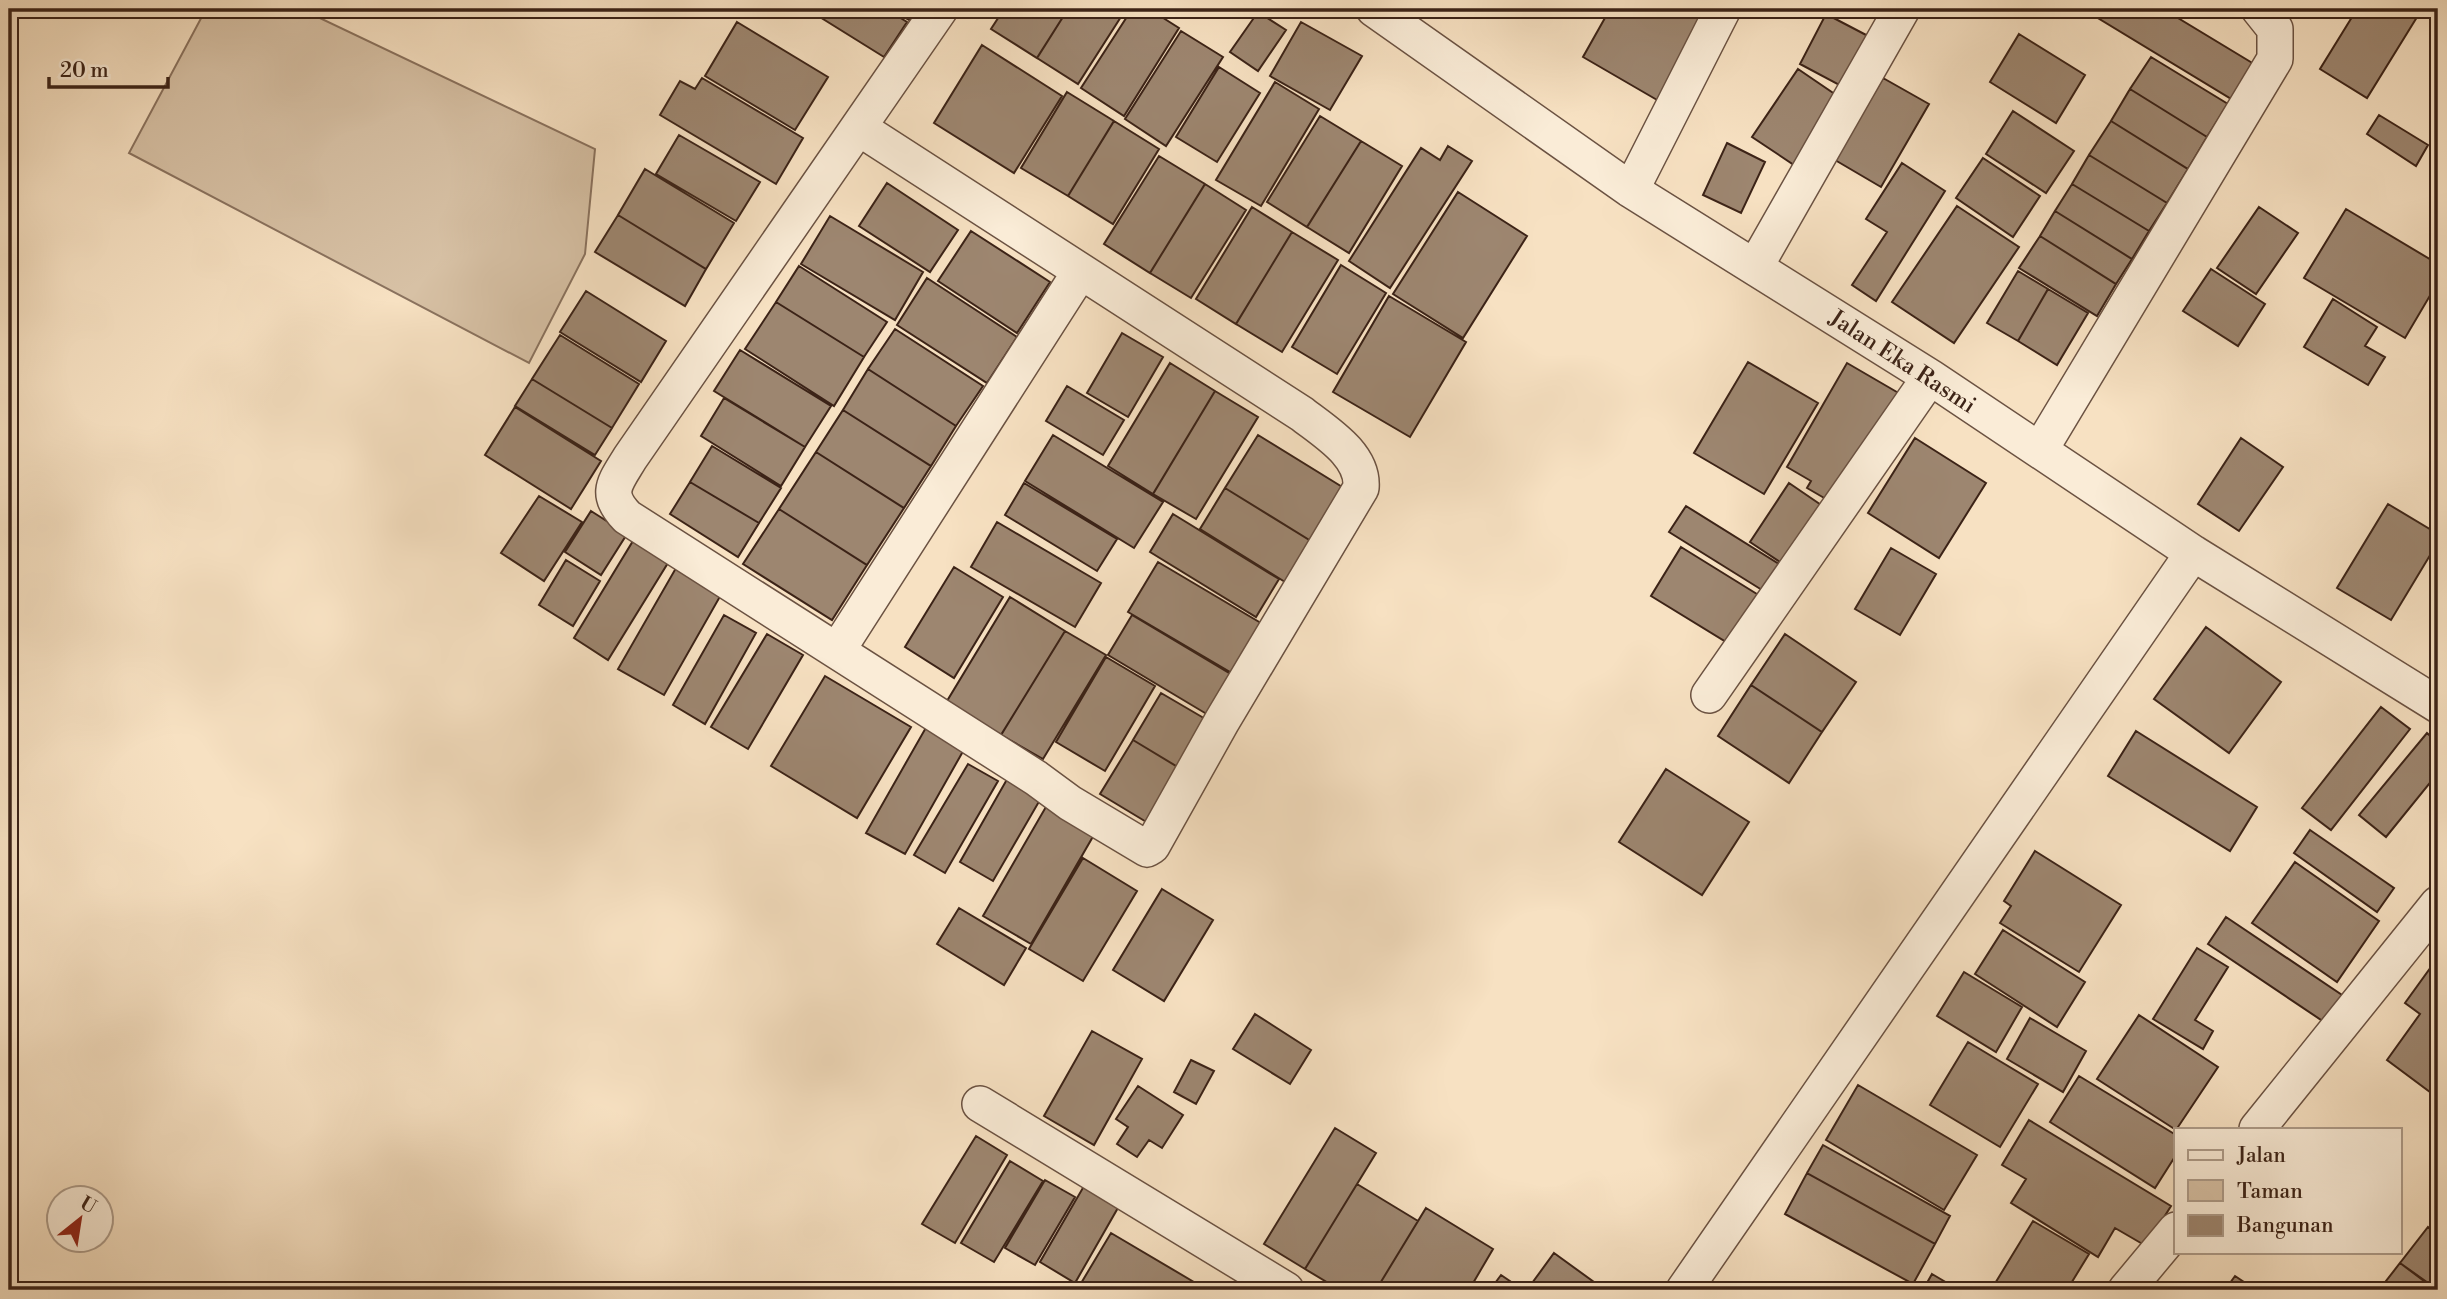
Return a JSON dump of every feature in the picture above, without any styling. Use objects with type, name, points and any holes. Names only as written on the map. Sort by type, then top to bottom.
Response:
[{"type":"street","points":[[859,128],[1303,414],[1342,446],[1362,479],[1361,488],[1222,721],[1152,846],[1142,848],[1070,803],[1036,778],[627,517],[613,499],[614,483],[630,458],[940,9]]},
{"type":"street","name":"Jalan Eka Rasmi","points":[[1374,9],[1631,190],[1930,376],[2193,553],[2438,705]]},
{"type":"street","points":[[1631,190],[1723,9]]},
{"type":"street","points":[[1755,267],[1902,9]]},
{"type":"street","points":[[2040,450],[2275,59],[2275,29],[2259,9]]},
{"type":"street","points":[[837,651],[1080,272]]},
{"type":"street","points":[[1709,695],[1930,376]]},
{"type":"street","points":[[1684,1290],[2193,553]]},
{"type":"street","points":[[2258,1128],[2438,904]]},
{"type":"street","points":[[980,1104],[1286,1290]]},
{"type":"street","points":[[2126,1290],[2174,1232]]},
{"type":"green space","points":[[206,9],[301,9],[595,149],[585,254],[529,363],[129,153]]},
{"type":"building","points":[[807,9],[886,9],[907,22],[884,57]]},
{"type":"building","points":[[890,9],[916,9],[909,20]]},
{"type":"building","points":[[1004,9],[1068,9],[1037,58],[991,29]]},
{"type":"building","points":[[1068,9],[1126,9],[1078,84],[1037,58]]},
{"type":"building","points":[[1132,9],[1149,9],[1179,28],[1124,116],[1081,88]]},
{"type":"building","points":[[1610,9],[1702,9],[1715,16],[1664,104],[1583,57]]},
{"type":"building","points":[[2083,9],[2163,9],[2254,64],[2233,100]]},
{"type":"building","points":[[2357,9],[2422,9],[2367,98],[2320,69]]},
{"type":"building","points":[[1258,12],[1286,30],[1258,71],[1230,52]]},
{"type":"building","points":[[1826,14],[1870,37],[1843,87],[1800,64]]},
{"type":"building","points":[[737,22],[828,77],[795,130],[705,76]]},
{"type":"building","points":[[1301,22],[1362,56],[1330,110],[1270,76]]},
{"type":"building","points":[[1181,31],[1223,57],[1166,146],[1125,119]]},
{"type":"building","points":[[2019,34],[2085,75],[2056,123],[1990,82]]},
{"type":"building","points":[[982,45],[1062,96],[1014,173],[934,123]]},
{"type":"building","points":[[2151,57],[2228,104],[2207,137],[2130,89]]},
{"type":"building","points":[[1219,67],[1260,93],[1217,162],[1176,137]]},
{"type":"building","points":[[1798,69],[1842,99],[1797,167],[1752,137]]},
{"type":"building","points":[[702,78],[803,138],[776,184],[660,115],[680,81],[695,89]]},
{"type":"building","points":[[1883,78],[1929,104],[1881,187],[1835,160]]},
{"type":"building","points":[[1275,82],[1319,109],[1261,206],[1216,180]]},
{"type":"building","points":[[2130,89],[2207,137],[2188,169],[2111,121]]},
{"type":"building","points":[[1067,92],[1114,121],[1068,196],[1021,168]]},
{"type":"building","points":[[2013,111],[2074,151],[2046,193],[1986,154]]},
{"type":"building","points":[[2379,115],[2428,145],[2416,166],[2367,134]]},
{"type":"building","points":[[1320,116],[1361,141],[1307,227],[1267,202]]},
{"type":"building","points":[[1114,121],[1159,149],[1113,224],[1068,196]]},
{"type":"building","points":[[2111,121],[2188,169],[2167,203],[2089,155]]},
{"type":"building","points":[[679,135],[760,182],[736,221],[656,174]]},
{"type":"building","points":[[1361,141],[1402,166],[1349,253],[1307,227]]},
{"type":"building","points":[[1727,143],[1765,162],[1741,213],[1703,195]]},
{"type":"building","points":[[1448,146],[1472,161],[1390,288],[1349,261],[1421,148],[1440,160]]},
{"type":"building","points":[[2089,155],[2167,203],[2149,231],[2072,184]]},
{"type":"building","points":[[1159,156],[1205,184],[1150,273],[1104,244]]},
{"type":"building","points":[[1983,158],[2040,196],[2013,237],[1956,198]]},
{"type":"building","points":[[1902,163],[1945,191],[1876,301],[1852,285],[1887,232],[1866,219]]},
{"type":"building","points":[[645,169],[734,223],[706,269],[618,215]]},
{"type":"building","points":[[887,183],[958,230],[930,272],[859,226]]},
{"type":"building","points":[[1205,184],[1246,210],[1191,298],[1150,273]]},
{"type":"building","points":[[2072,184],[2149,231],[2132,259],[2055,211]]},
{"type":"building","points":[[1458,192],[1527,236],[1463,338],[1393,294]]},
{"type":"building","points":[[1957,206],[2019,247],[1954,343],[1892,302]]},
{"type":"building","points":[[1252,207],[1292,232],[1236,324],[1196,299]]},
{"type":"building","points":[[2259,207],[2298,233],[2256,294],[2217,268]]},
{"type":"building","points":[[2346,209],[2438,264],[2438,282],[2405,338],[2304,278]]},
{"type":"building","points":[[2055,211],[2132,259],[2116,284],[2040,236]]},
{"type":"building","points":[[618,215],[706,269],[685,306],[595,252]]},
{"type":"building","points":[[830,216],[923,272],[895,320],[801,264]]},
{"type":"building","points":[[971,231],[1050,282],[1017,333],[938,281]]},
{"type":"building","points":[[1292,232],[1338,260],[1282,352],[1236,324]]},
{"type":"building","points":[[2040,236],[2116,284],[2097,316],[2019,268]]},
{"type":"building","points":[[1341,265],[1386,293],[1337,374],[1292,347]]},
{"type":"building","points":[[799,266],[887,322],[864,357],[776,302]]},
{"type":"building","points":[[2211,269],[2265,304],[2238,346],[2183,311]]},
{"type":"building","points":[[2018,271],[2048,289],[2018,341],[1987,323]]},
{"type":"building","points":[[927,278],[1017,337],[987,383],[897,325]]},
{"type":"building","points":[[2048,289],[2088,313],[2057,365],[2018,341]]},
{"type":"building","points":[[586,291],[666,341],[641,382],[560,332]]},
{"type":"building","points":[[1389,296],[1466,342],[1410,437],[1333,392]]},
{"type":"building","points":[[2333,299],[2377,327],[2365,346],[2385,357],[2368,385],[2304,347]]},
{"type":"building","points":[[776,302],[864,357],[834,406],[745,349]]},
{"type":"building","points":[[895,329],[983,386],[956,426],[868,369]]},
{"type":"building","points":[[1122,333],[1163,357],[1128,417],[1087,393]]},
{"type":"building","points":[[560,335],[639,384],[612,428],[532,379]]},
{"type":"building","points":[[740,350],[831,406],[805,447],[714,391]]},
{"type":"building","points":[[1748,362],[1818,403],[1764,494],[1694,453]]},
{"type":"building","points":[[1170,363],[1215,391],[1153,494],[1108,466]]},
{"type":"building","points":[[1847,363],[1902,395],[1838,506],[1807,488],[1811,481],[1787,467]]},
{"type":"building","points":[[868,369],[956,426],[931,466],[843,410]]},
{"type":"building","points":[[532,379],[612,428],[595,455],[515,406]]},
{"type":"building","points":[[1067,386],[1124,420],[1103,455],[1046,421]]},
{"type":"building","points":[[1215,391],[1258,417],[1196,519],[1153,494]]},
{"type":"building","points":[[724,398],[805,447],[781,486],[701,436]]},
{"type":"building","points":[[515,407],[601,461],[571,509],[485,455]]},
{"type":"building","points":[[843,410],[931,466],[904,508],[816,452]]},
{"type":"building","points":[[1053,435],[1163,502],[1134,548],[1025,481]]},
{"type":"building","points":[[1258,435],[1352,493],[1319,546],[1225,488]]},
{"type":"building","points":[[1915,438],[1986,483],[1939,558],[1868,513]]},
{"type":"building","points":[[2241,438],[2283,467],[2239,531],[2198,504]]},
{"type":"building","points":[[712,446],[781,488],[759,523],[690,482]]},
{"type":"building","points":[[816,452],[904,508],[867,565],[779,509]]},
{"type":"building","points":[[690,482],[759,523],[738,557],[670,514]]},
{"type":"building","points":[[1024,483],[1117,539],[1097,571],[1005,515]]},
{"type":"building","points":[[1789,483],[1827,509],[1789,568],[1750,542]]},
{"type":"building","points":[[1225,488],[1319,546],[1293,587],[1200,529]]},
{"type":"building","points":[[539,496],[582,522],[544,581],[501,553]]},
{"type":"building","points":[[2388,504],[2438,534],[2438,542],[2391,620],[2337,588]]},
{"type":"building","points":[[1686,506],[1787,569],[1770,595],[1669,532]]},
{"type":"building","points":[[779,509],[867,565],[832,620],[743,564]]},
{"type":"building","points":[[591,511],[627,534],[601,575],[565,552]]},
{"type":"building","points":[[1173,514],[1279,579],[1256,617],[1150,552]]},
{"type":"building","points":[[997,522],[1101,583],[1075,627],[971,567]]},
{"type":"building","points":[[636,536],[671,558],[608,660],[574,638]]},
{"type":"building","points":[[1681,547],[1765,599],[1736,648],[1651,596]]},
{"type":"building","points":[[1891,548],[1936,574],[1900,635],[1855,609]]},
{"type":"building","points":[[566,560],[600,581],[573,626],[539,605]]},
{"type":"building","points":[[1158,562],[1271,629],[1242,679],[1128,612]]},
{"type":"building","points":[[954,567],[1003,597],[954,678],[905,647]]},
{"type":"building","points":[[676,568],[722,593],[664,695],[618,669]]},
{"type":"building","points":[[1010,597],[1065,631],[1001,735],[947,701]]},
{"type":"building","points":[[724,615],[756,633],[705,724],[673,705]]},
{"type":"building","points":[[1132,615],[1234,676],[1210,716],[1108,655]]},
{"type":"building","points":[[2206,627],[2281,682],[2229,753],[2154,699]]},
{"type":"building","points":[[1065,631],[1106,655],[1043,759],[1001,735]]},
{"type":"building","points":[[767,634],[803,655],[748,749],[711,727]]},
{"type":"building","points":[[1785,634],[1856,682],[1822,732],[1751,685]]},
{"type":"building","points":[[1106,657],[1155,686],[1105,771],[1056,742]]},
{"type":"building","points":[[825,676],[911,727],[857,818],[771,766]]},
{"type":"building","points":[[1751,685],[1822,732],[1789,783],[1718,736]]},
{"type":"building","points":[[1161,693],[1214,724],[1186,772],[1133,740]]},
{"type":"building","points":[[2381,707],[2410,729],[2331,830],[2302,808]]},
{"type":"building","points":[[928,724],[966,746],[905,854],[866,833]]},
{"type":"building","points":[[2136,731],[2257,807],[2230,851],[2108,776]]},
{"type":"building","points":[[2427,733],[2438,743],[2438,773],[2386,837],[2359,815]]},
{"type":"building","points":[[1133,740],[1186,772],[1153,826],[1100,794]]},
{"type":"building","points":[[968,764],[998,781],[945,873],[914,855]]},
{"type":"building","points":[[1666,769],[1749,822],[1702,895],[1619,842]]},
{"type":"building","points":[[1010,774],[1044,793],[993,881],[960,862]]},
{"type":"building","points":[[1047,805],[1095,833],[1031,944],[983,916]]},
{"type":"building","points":[[2310,830],[2394,888],[2377,912],[2294,853]]},
{"type":"building","points":[[2035,851],[2121,905],[2079,972],[2000,923],[2011,906],[2004,901]]},
{"type":"building","points":[[1083,858],[1137,891],[1083,981],[1029,949]]},
{"type":"building","points":[[2295,862],[2379,921],[2337,982],[2252,923]]},
{"type":"building","points":[[1162,889],[1213,920],[1164,1001],[1113,970]]},
{"type":"building","points":[[959,908],[1026,948],[1004,985],[937,944]]},
{"type":"building","points":[[2226,917],[2348,999],[2330,1026],[2208,944]]},
{"type":"building","points":[[2003,930],[2085,982],[2057,1027],[1975,974]]},
{"type":"building","points":[[2197,948],[2228,967],[2195,1020],[2213,1031],[2203,1049],[2153,1019]]},
{"type":"building","points":[[2431,967],[2438,973],[2438,1098],[2387,1060],[2420,1014],[2405,1003]]},
{"type":"building","points":[[1964,972],[2022,1007],[1996,1052],[1937,1016]]},
{"type":"building","points":[[1255,1014],[1311,1050],[1290,1084],[1233,1049]]},
{"type":"building","points":[[2139,1015],[2218,1067],[2177,1128],[2174,1129],[2097,1079]]},
{"type":"building","points":[[2030,1018],[2086,1051],[2063,1092],[2007,1059]]},
{"type":"building","points":[[1092,1031],[1142,1059],[1094,1145],[1044,1116]]},
{"type":"building","points":[[1968,1042],[2038,1084],[2000,1147],[1930,1105]]},
{"type":"building","points":[[1191,1060],[1214,1071],[1196,1104],[1174,1092]]},
{"type":"building","points":[[2079,1076],[2174,1134],[2174,1158],[2155,1188],[2050,1122]]},
{"type":"building","points":[[1858,1085],[1977,1155],[1944,1210],[1826,1140]]},
{"type":"building","points":[[1138,1086],[1183,1115],[1162,1148],[1149,1140],[1137,1157],[1117,1144],[1128,1127],[1116,1119]]},
{"type":"building","points":[[2029,1120],[2171,1206],[2146,1246],[2115,1228],[2098,1257],[2011,1203],[2026,1179],[2002,1165]]},
{"type":"building","points":[[1335,1128],[1376,1153],[1305,1269],[1264,1244]]},
{"type":"building","points":[[976,1136],[1007,1155],[955,1243],[922,1224]]},
{"type":"building","points":[[1823,1145],[1950,1216],[1935,1244],[1807,1173]]},
{"type":"building","points":[[1010,1161],[1043,1181],[994,1262],[961,1243]]},
{"type":"building","points":[[1807,1173],[1935,1244],[1913,1284],[1785,1214]]},
{"type":"building","points":[[1045,1180],[1075,1197],[1035,1265],[1005,1248]]},
{"type":"building","points":[[1357,1184],[1418,1221],[1376,1290],[1340,1290],[1305,1269]]},
{"type":"building","points":[[1084,1186],[1119,1206],[1075,1283],[1040,1262]]},
{"type":"building","points":[[1426,1208],[1493,1249],[1469,1290],[1376,1290]]},
{"type":"building","points":[[2033,1221],[2089,1254],[2067,1290],[1991,1290]]},
{"type":"building","points":[[2428,1227],[2438,1236],[2438,1290],[2400,1263]]},
{"type":"building","points":[[1111,1233],[1199,1285],[1196,1290],[1077,1290]]},
{"type":"building","points":[[1554,1253],[1605,1290],[1527,1290]]},
{"type":"building","points":[[2400,1263],[2436,1290],[2379,1290]]},
{"type":"building","points":[[1932,1274],[1959,1290],[1923,1290]]},
{"type":"building","points":[[1501,1275],[1523,1290],[1490,1290]]},
{"type":"building","points":[[2235,1276],[2256,1290],[2225,1290]]}]
